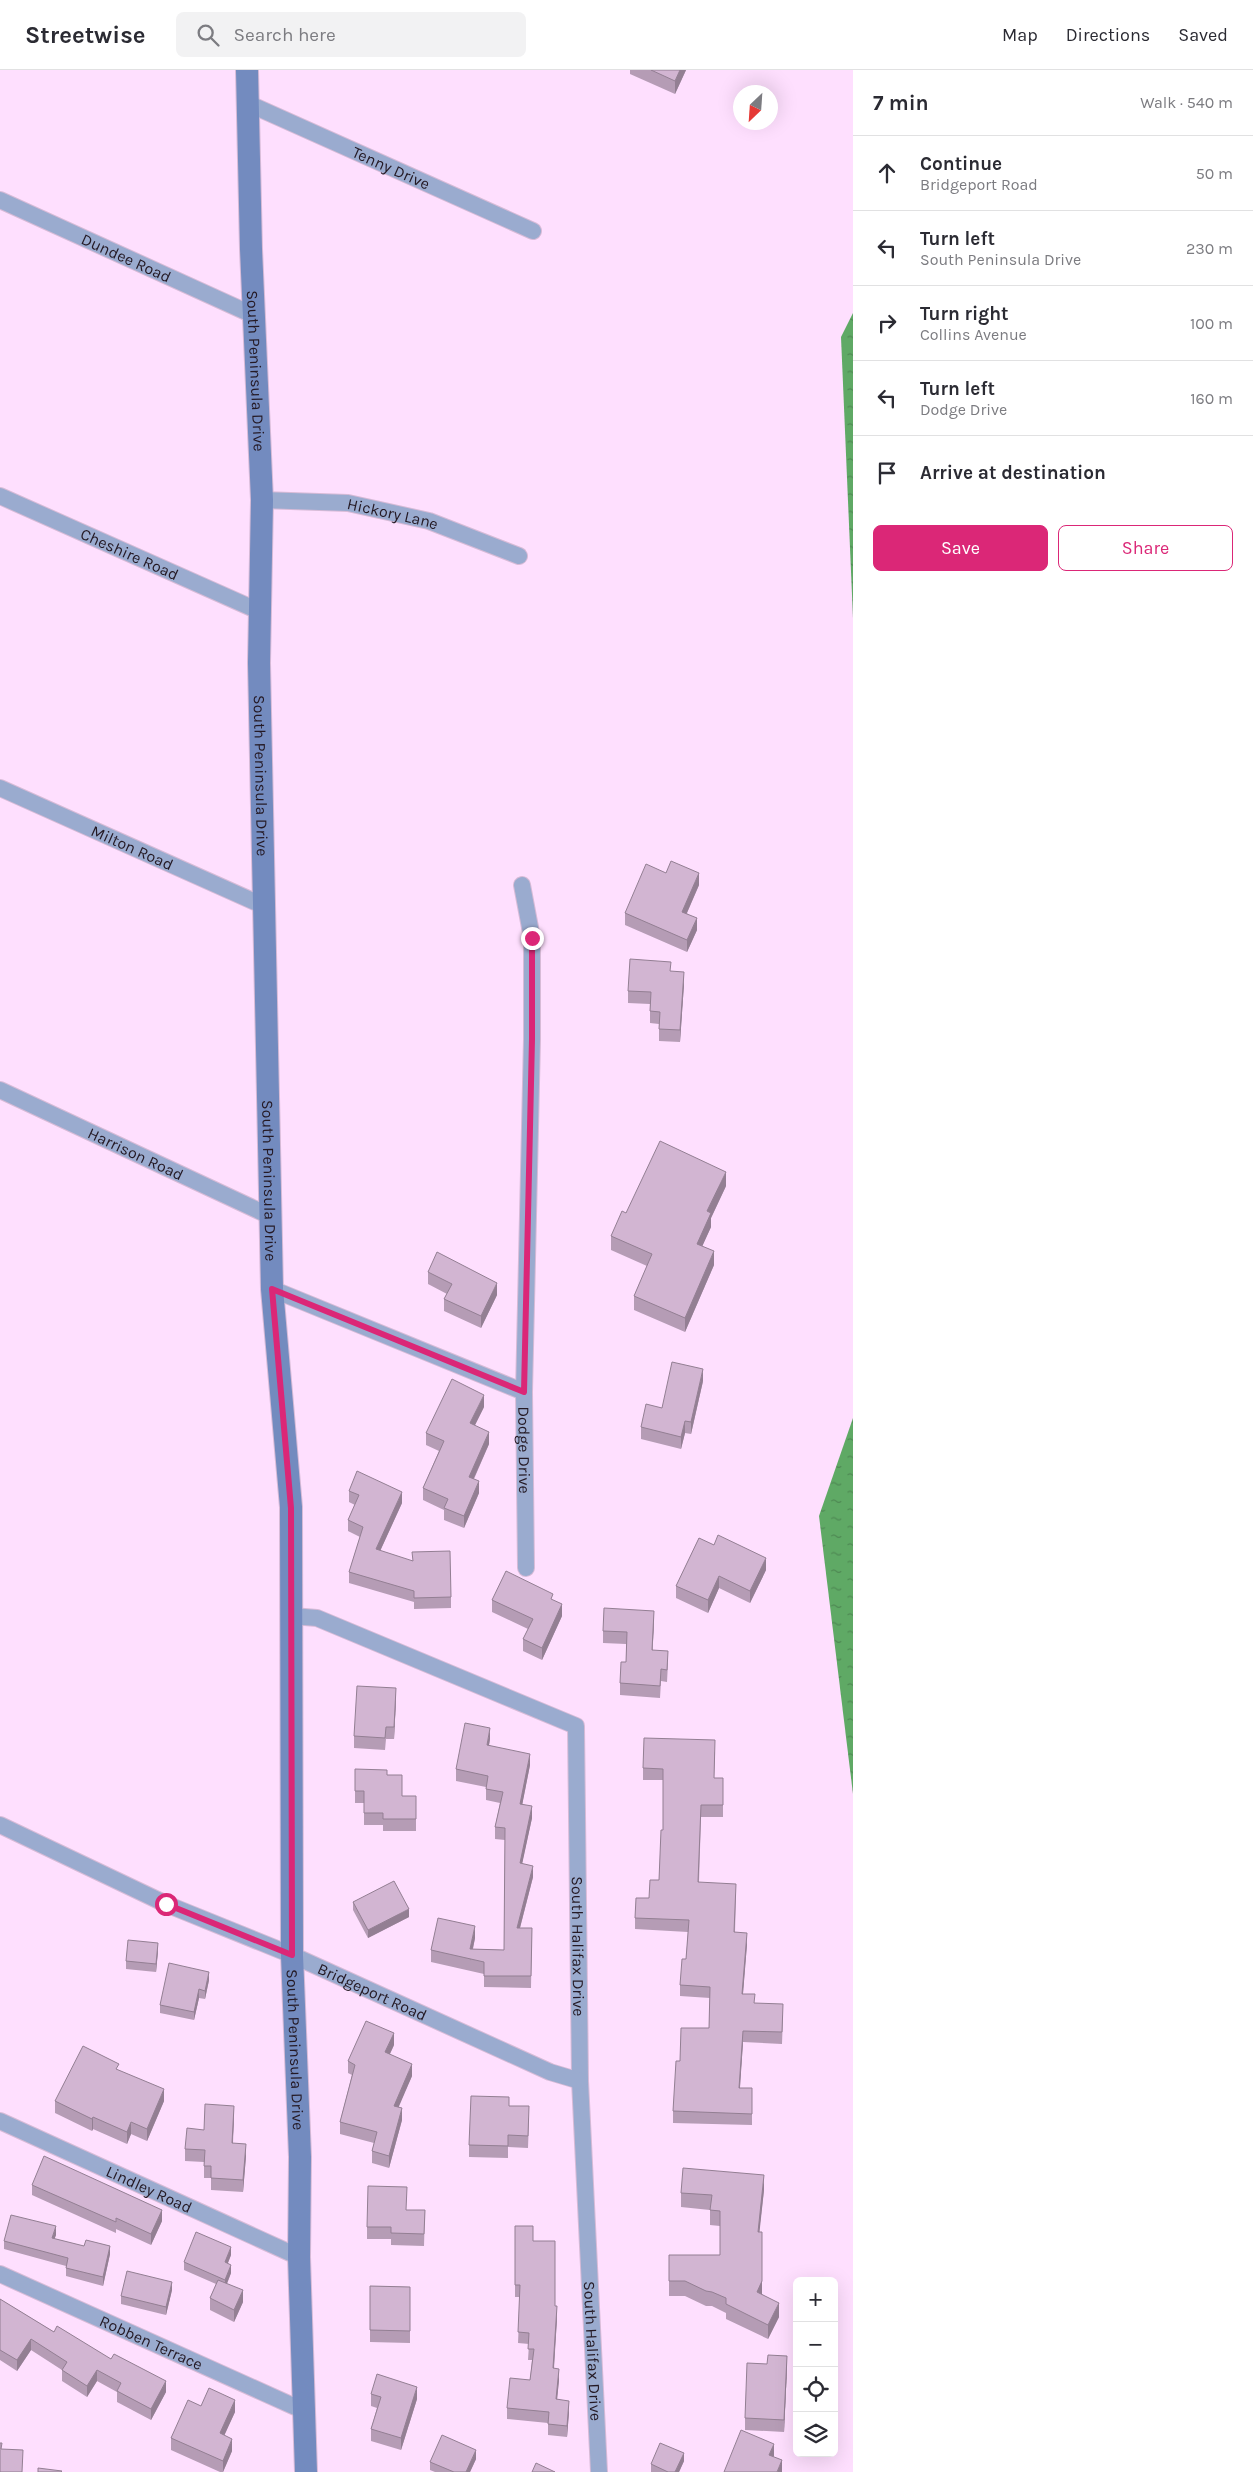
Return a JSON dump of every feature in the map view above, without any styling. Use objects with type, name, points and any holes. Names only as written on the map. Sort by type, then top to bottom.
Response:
[{"type":"main road","name":"South Peninsula Drive","points":[[247,70],[253,315],[262,500],[260,664],[272,1289],[291,1508],[292,1955],[300,2157],[299,2257],[302,2410],[309,2470]]},
{"type":"street","name":"Tenny Drive","points":[[247,103],[534,231]]},
{"type":"street","name":"Dundee Road","points":[[0,200],[253,315]]},
{"type":"street","name":"Cheshire Road","points":[[0,496],[261,612]]},
{"type":"street","name":"Hickory Lane","points":[[262,500],[348,503],[429,521],[519,556]]},
{"type":"street","name":"Milton Road","points":[[0,788],[264,906]]},
{"type":"street","name":"Dodge Drive","points":[[522,885],[532,938],[532,1039],[524,1392],[526,1568]]},
{"type":"street","name":"Harrison Road","points":[[0,1090],[272,1216]]},
{"type":"street","points":[[272,1289],[524,1392]]},
{"type":"street","name":"South Halifax Drive","points":[[292,1616],[317,1618],[576,1726],[580,2081],[599,2472]]},
{"type":"street","name":"Bridgeport Road","points":[[0,1826],[166,1904],[292,1955],[550,2072],[580,2081]]},
{"type":"street","name":"Lindley Road","points":[[0,2121],[299,2257]]},
{"type":"street","name":"Robben Terrace","points":[[0,2274],[302,2410]]},
{"type":"water","points":[[853,313],[853,618],[841,337]]},
{"type":"water","points":[[853,1418],[853,1794],[819,1516]]},
{"type":"building","points":[[651,70],[680,70],[675,81]]},
{"type":"building","points":[[671,861],[699,873],[682,912],[697,918],[687,940],[625,913],[646,864],[666,873]]},
{"type":"building","points":[[630,959],[671,962],[670,971],[684,972],[680,1030],[659,1029],[660,1012],[650,1011],[651,992],[628,991]]},
{"type":"building","points":[[660,1141],[726,1172],[707,1211],[711,1213],[697,1244],[714,1251],[685,1318],[634,1296],[652,1254],[611,1236],[622,1211],[626,1213]]},
{"type":"building","points":[[437,1252],[497,1283],[481,1316],[444,1299],[452,1284],[428,1272]]},
{"type":"building","points":[[672,1362],[703,1369],[691,1422],[685,1421],[681,1437],[641,1427],[646,1404],[662,1408]]},
{"type":"building","points":[[452,1379],[484,1395],[470,1423],[489,1432],[469,1477],[479,1481],[464,1516],[444,1508],[448,1499],[423,1488],[444,1441],[426,1433]]},
{"type":"building","points":[[357,1471],[402,1492],[376,1549],[413,1561],[412,1552],[450,1551],[451,1597],[414,1598],[414,1591],[349,1572],[363,1527],[348,1520],[359,1495],[349,1491]]},
{"type":"building","points":[[718,1535],[766,1558],[750,1591],[719,1576],[708,1600],[676,1586],[699,1538],[714,1545]]},
{"type":"building","points":[[506,1571],[553,1594],[551,1599],[562,1604],[542,1648],[523,1639],[533,1619],[492,1600]]},
{"type":"building","points":[[604,1608],[654,1611],[652,1650],[668,1651],[667,1670],[661,1669],[660,1686],[620,1683],[621,1662],[626,1662],[627,1632],[603,1631]]},
{"type":"building","points":[[357,1686],[396,1688],[394,1727],[386,1727],[385,1738],[354,1736]]},
{"type":"building","points":[[465,1723],[490,1728],[487,1745],[530,1754],[520,1804],[532,1806],[520,1863],[533,1866],[517,1928],[532,1928],[531,1976],[484,1976],[484,1962],[431,1950],[438,1918],[475,1926],[470,1949],[504,1950],[505,1828],[495,1827],[503,1792],[486,1789],[488,1776],[456,1769]]},
{"type":"building","points":[[644,1738],[715,1740],[714,1778],[723,1778],[723,1805],[701,1805],[698,1882],[736,1884],[734,1932],[747,1933],[742,1994],[755,1994],[754,2003],[783,2004],[782,2032],[743,2031],[739,2088],[752,2088],[752,2114],[673,2111],[676,2061],[680,2061],[681,2028],[709,2028],[710,1987],[680,1985],[682,1959],[686,1959],[689,1920],[635,1918],[636,1898],[649,1898],[650,1880],[659,1880],[661,1830],[663,1830],[663,1769],[643,1768]]},
{"type":"building","points":[[355,1769],[387,1770],[387,1775],[402,1775],[402,1796],[416,1796],[416,1819],[383,1819],[383,1813],[364,1813],[364,1791],[355,1791]]},
{"type":"building","points":[[394,1881],[409,1909],[368,1930],[353,1902]]},
{"type":"building","points":[[128,1940],[158,1943],[156,1964],[126,1961]]},
{"type":"building","points":[[169,1963],[209,1972],[205,1991],[199,1989],[194,2012],[160,2005]]},
{"type":"building","points":[[366,2021],[394,2033],[385,2052],[412,2064],[394,2106],[402,2108],[389,2156],[372,2151],[377,2132],[340,2122],[355,2065],[348,2061]]},
{"type":"building","points":[[83,2046],[119,2064],[116,2069],[164,2089],[147,2129],[131,2122],[127,2132],[93,2117],[92,2119],[55,2101]]},
{"type":"building","points":[[471,2096],[509,2097],[509,2106],[529,2106],[528,2136],[508,2135],[508,2146],[469,2145]]},
{"type":"building","points":[[205,2104],[234,2106],[232,2143],[246,2144],[243,2180],[211,2178],[211,2166],[204,2166],[205,2150],[185,2149],[187,2128],[204,2130]]},
{"type":"building","points":[[44,2156],[162,2210],[151,2234],[116,2218],[116,2222],[32,2185]]},
{"type":"building","points":[[683,2168],[764,2175],[758,2232],[762,2232],[762,2281],[757,2292],[779,2303],[768,2325],[726,2304],[726,2298],[685,2281],[669,2281],[669,2255],[720,2255],[720,2211],[710,2210],[712,2195],[681,2193]]},
{"type":"building","points":[[368,2186],[407,2187],[406,2210],[425,2210],[424,2234],[391,2233],[391,2227],[367,2227]]},
{"type":"building","points":[[11,2215],[56,2226],[52,2238],[84,2246],[86,2240],[110,2246],[103,2277],[66,2268],[68,2258],[4,2241]]},
{"type":"building","points":[[515,2226],[533,2226],[533,2241],[555,2241],[555,2306],[557,2306],[553,2368],[559,2369],[556,2399],[569,2401],[567,2426],[548,2424],[549,2412],[507,2408],[510,2378],[530,2380],[534,2349],[528,2349],[529,2333],[518,2332],[520,2285],[515,2285]]},
{"type":"building","points":[[196,2232],[231,2247],[225,2262],[231,2265],[225,2280],[184,2262]]},
{"type":"building","points":[[127,2271],[172,2282],[166,2307],[121,2296]]},
{"type":"building","points":[[218,2280],[243,2290],[234,2310],[210,2298]]},
{"type":"building","points":[[370,2286],[410,2287],[410,2331],[370,2330]]},
{"type":"building","points":[[0,2299],[54,2332],[57,2326],[111,2359],[114,2354],[166,2381],[151,2409],[117,2391],[121,2383],[97,2370],[87,2386],[62,2370],[67,2362],[31,2339],[17,2360],[0,2350]]},
{"type":"building","points":[[768,2355],[787,2356],[784,2420],[745,2418],[747,2363],[767,2364]]},
{"type":"building","points":[[377,2374],[417,2387],[401,2438],[371,2429],[381,2397],[371,2394]]},
{"type":"building","points":[[209,2388],[235,2400],[220,2433],[232,2439],[223,2461],[171,2438],[188,2400],[201,2406]]},
{"type":"building","points":[[741,2430],[774,2444],[769,2455],[782,2460],[777,2472],[724,2472]]},
{"type":"building","points":[[442,2435],[476,2450],[466,2472],[454,2472],[430,2462]]},
{"type":"building","points":[[0,2443],[2,2443],[1,2449],[23,2450],[22,2472],[0,2472]]},
{"type":"building","points":[[660,2443],[684,2453],[675,2472],[668,2472],[651,2464]]},
{"type":"building","points":[[536,2463],[555,2472],[532,2472]]},
{"type":"building","points":[[38,2468],[62,2471],[38,2472]]},
{"type":"route","points":[[166,1904],[292,1955],[291,1508],[272,1289],[524,1392],[532,1039],[532,938]]}]
